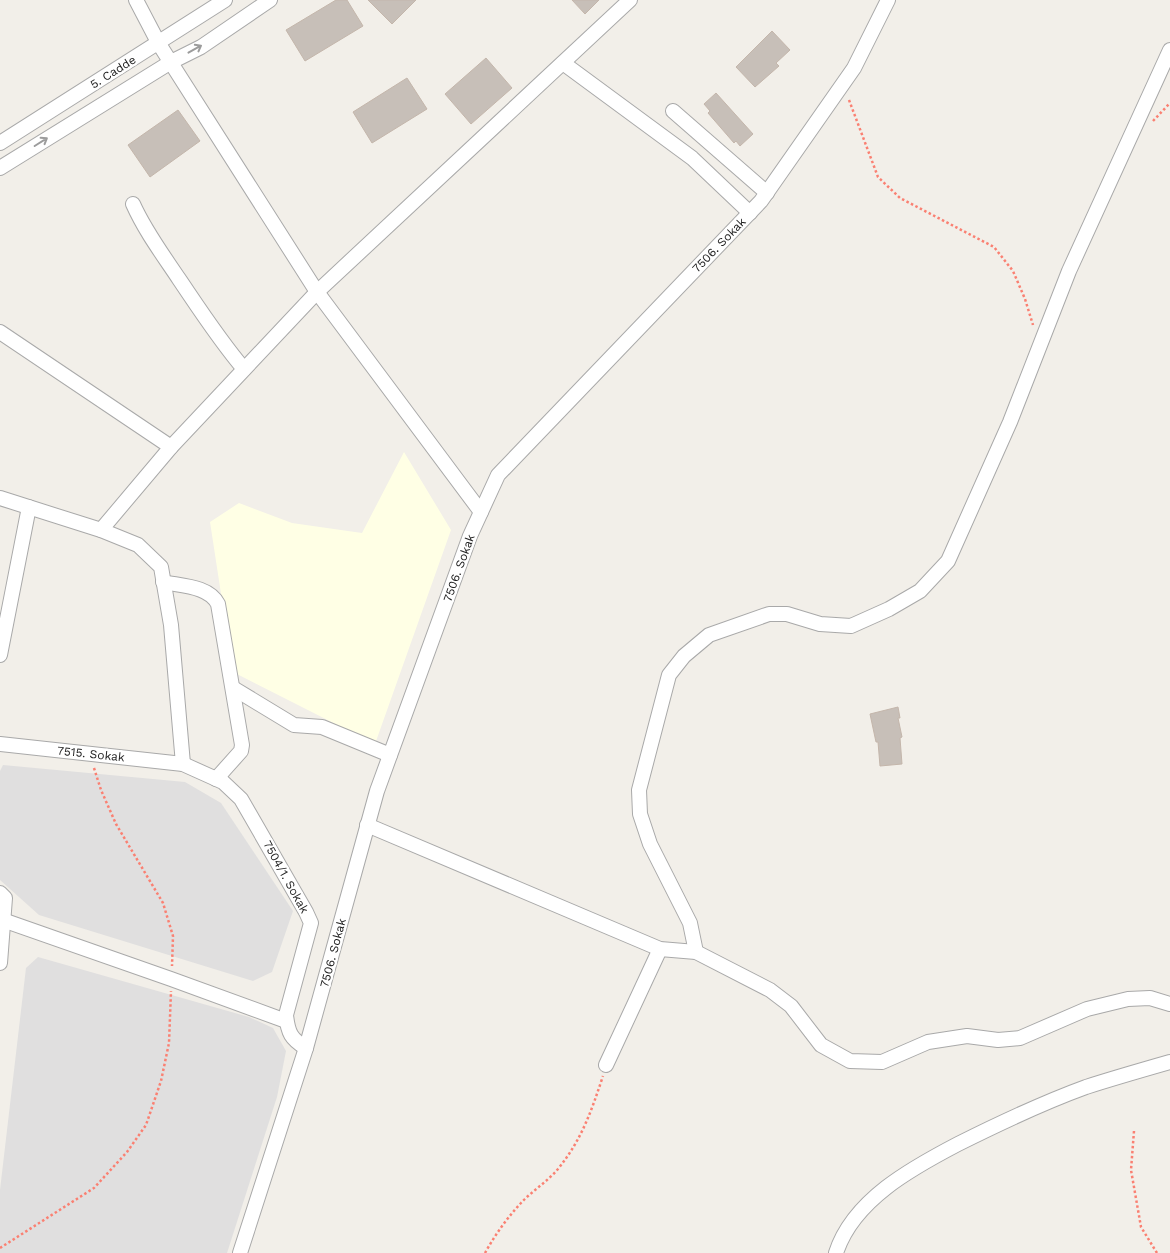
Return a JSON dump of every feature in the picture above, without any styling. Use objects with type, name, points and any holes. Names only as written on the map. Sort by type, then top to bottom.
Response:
[{"type":"street","points":[[136,0],[159,44],[317,292],[481,512]]},
{"type":"street","name":"5. Cadde","points":[[0,144],[225,0]]},
{"type":"street","points":[[0,168],[171,62],[200,47],[270,0]]},
{"type":"street","points":[[101,530],[171,447],[317,292],[630,0]]},
{"type":"street","name":"7506. Sokak","points":[[240,1253],[306,1048],[377,791],[470,536],[498,475],[750,213],[767,193],[854,68],[888,0]]},
{"type":"street","points":[[696,952],[690,923],[650,844],[640,814],[639,790],[669,675],[684,656],[709,635],[769,614],[787,614],[820,624],[850,626],[888,609],[920,591],[948,561],[1010,422],[1068,271],[1170,50]]},
{"type":"street","points":[[563,63],[692,158],[750,213]]},
{"type":"street","points":[[674,111],[767,193]]},
{"type":"street","points":[[133,204],[142,224],[223,344],[244,370]]},
{"type":"street","points":[[0,332],[171,447]]},
{"type":"street","points":[[0,498],[101,530],[138,545],[161,567],[170,625],[182,764]]},
{"type":"street","points":[[0,654],[29,507]]},
{"type":"street","points":[[164,582],[208,592],[216,598],[218,604],[242,745],[241,751],[216,779]]},
{"type":"street","points":[[233,688],[294,725],[322,727],[390,755]]},
{"type":"street","name":"7515. Sokak","points":[[0,744],[182,764]]},
{"type":"street","name":"7504/1. Sokak","points":[[182,764],[223,782],[242,799],[306,912],[310,924],[286,1021]]},
{"type":"street","points":[[368,825],[660,949],[696,952],[770,990],[791,1006],[821,1045],[850,1061],[882,1062],[928,1042],[967,1036],[998,1040],[1020,1038],[1087,1009],[1128,999],[1150,998],[1170,1004]]},
{"type":"street","points":[[0,893],[5,898],[0,963]]},
{"type":"street","points":[[2,919],[286,1021],[287,1029],[294,1041],[306,1048]]},
{"type":"street","points":[[606,1066],[660,949]]},
{"type":"street","points":[[836,1253],[848,1229],[870,1203],[890,1185],[918,1166],[1006,1120],[1087,1087],[1170,1062]]},
{"type":"path","points":[[843,84],[878,177],[900,198],[994,247],[1013,271],[1025,298],[1039,347]]},
{"type":"path","points":[[0,1248],[94,1188],[127,1152],[146,1125],[161,1081],[170,1043],[173,936],[163,903],[116,824],[100,790],[90,754]]},
{"type":"path","points":[[485,1253],[520,1203],[556,1171],[571,1152],[590,1116],[606,1066]]},
{"type":"path","points":[[1134,1131],[1131,1170],[1141,1227],[1157,1253]]},
{"type":"shaded area","points":[[404,452],[451,530],[375,744],[233,672],[210,522],[239,503],[292,523],[362,533]]},
{"type":"shaded area","points":[[3,765],[185,782],[221,803],[293,911],[272,972],[253,981],[39,915],[0,880],[0,771]]},
{"type":"shaded area","points":[[38,957],[249,1017],[273,1028],[286,1051],[277,1097],[227,1253],[0,1253],[0,1190],[26,968]]},
{"type":"building","points":[[336,0],[347,0],[363,26],[305,61],[286,30]]},
{"type":"building","points":[[368,0],[416,0],[392,24]]},
{"type":"building","points":[[572,0],[599,0],[585,14]]},
{"type":"building","points":[[772,31],[790,50],[776,63],[779,66],[755,87],[736,67]]},
{"type":"building","points":[[486,58],[512,88],[471,124],[445,94]]},
{"type":"building","points":[[407,78],[427,109],[372,143],[353,112]]},
{"type":"building","points":[[716,93],[753,134],[740,146],[736,141],[734,143],[708,113],[710,111],[704,104]]},
{"type":"building","points":[[178,110],[200,141],[150,177],[128,145]]},
{"type":"building","points":[[898,707],[902,737],[900,738],[902,764],[880,766],[878,742],[876,742],[870,714]]}]
